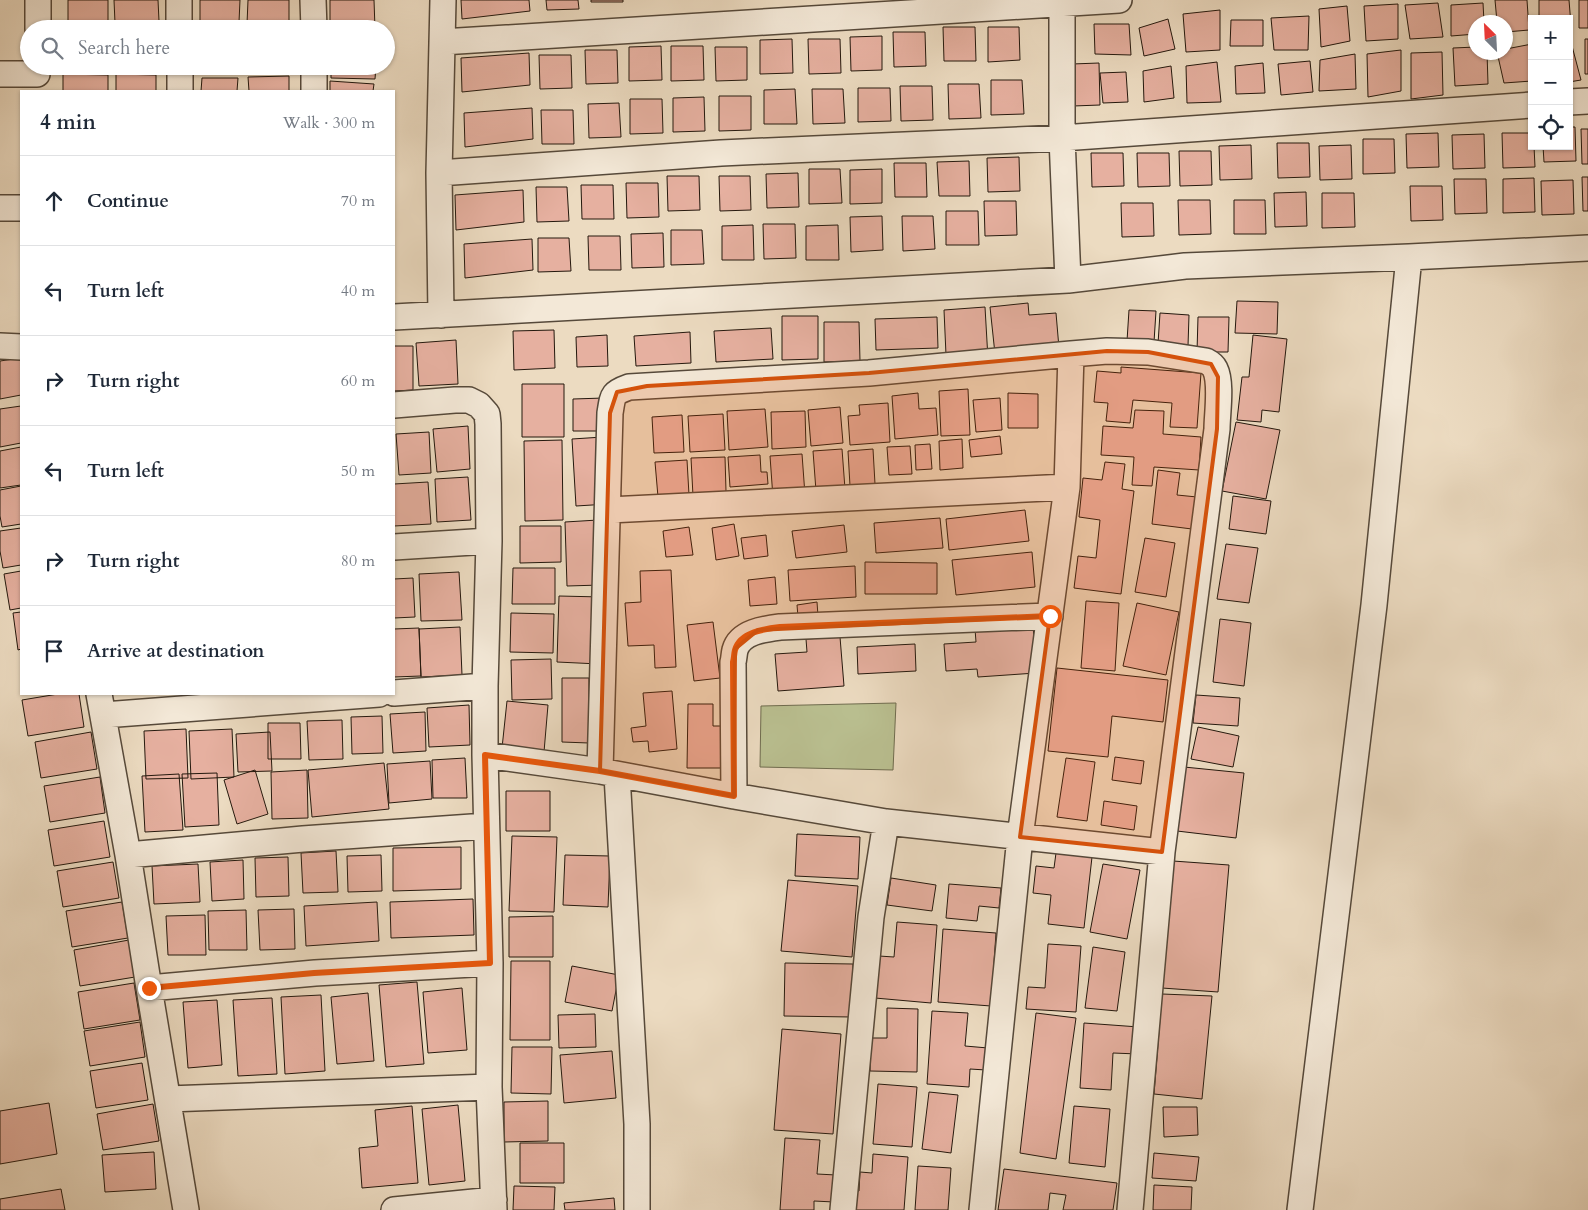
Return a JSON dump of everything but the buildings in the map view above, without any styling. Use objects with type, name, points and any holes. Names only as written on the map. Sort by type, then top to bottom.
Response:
[{"type":"street","points":[[38,0],[38,20]]},
{"type":"street","points":[[179,0],[179,20]]},
{"type":"street","points":[[314,0],[314,20]]},
{"type":"street","points":[[441,314],[440,173],[443,0]]},
{"type":"street","points":[[442,42],[1062,2],[1119,0]]},
{"type":"street","points":[[1062,2],[1062,138],[1068,280]]},
{"type":"street","points":[[0,74],[37,77]]},
{"type":"street","points":[[180,75],[180,90]]},
{"type":"street","points":[[314,75],[314,90]]},
{"type":"street","points":[[1573,102],[1588,101]]},
{"type":"street","points":[[440,173],[721,153],[1062,138],[1528,105]]},
{"type":"street","points":[[0,208],[20,208]]},
{"type":"street","points":[[395,317],[1068,280],[1185,266],[1588,248]]},
{"type":"street","points":[[1300,1210],[1374,605],[1410,257]]},
{"type":"street","points":[[0,346],[20,347]]},
{"type":"street","points":[[637,1210],[637,1124],[608,773],[610,413],[612,399],[617,392],[629,387],[869,373],[1107,351],[1148,352],[1206,361],[1212,364],[1218,377],[1217,429],[1162,852],[1130,1210]]},
{"type":"street","points":[[982,1210],[1020,837],[1067,488],[1071,354]]},
{"type":"street","points":[[394,1210],[494,1205],[490,1087],[490,963],[485,755],[489,541],[488,424],[486,414],[479,405],[469,400],[395,405]]},
{"type":"street","points":[[609,510],[1067,488]]},
{"type":"street","points":[[395,547],[489,541]]},
{"type":"street","points":[[734,796],[733,662],[735,649],[744,638],[758,630],[780,627],[1050,616]]},
{"type":"street","points":[[395,693],[485,686]]},
{"type":"street","points":[[186,1210],[102,704],[351,695]]},
{"type":"street","points":[[485,755],[608,773],[886,822],[1162,852]]},
{"type":"street","points":[[844,1210],[871,917],[886,822]]},
{"type":"street","points":[[128,855],[303,839],[486,826]]},
{"type":"street","points":[[149,988],[314,973],[490,963]]},
{"type":"street","points":[[168,1099],[490,1087]]},
{"type":"highlighted area","points":[[1107,351],[1148,352],[1211,364],[1218,377],[1217,429],[1162,852],[1020,837],[1050,616],[758,630],[735,649],[734,796],[600,771],[610,413],[617,392],[647,386],[869,373]]},
{"type":"green space","points":[[896,703],[893,770],[760,767],[761,706]]},
{"type":"route","points":[[149,988],[314,973],[490,963],[485,755],[600,771],[734,796],[733,662],[735,649],[744,638],[758,630],[780,627],[1050,616]]}]
